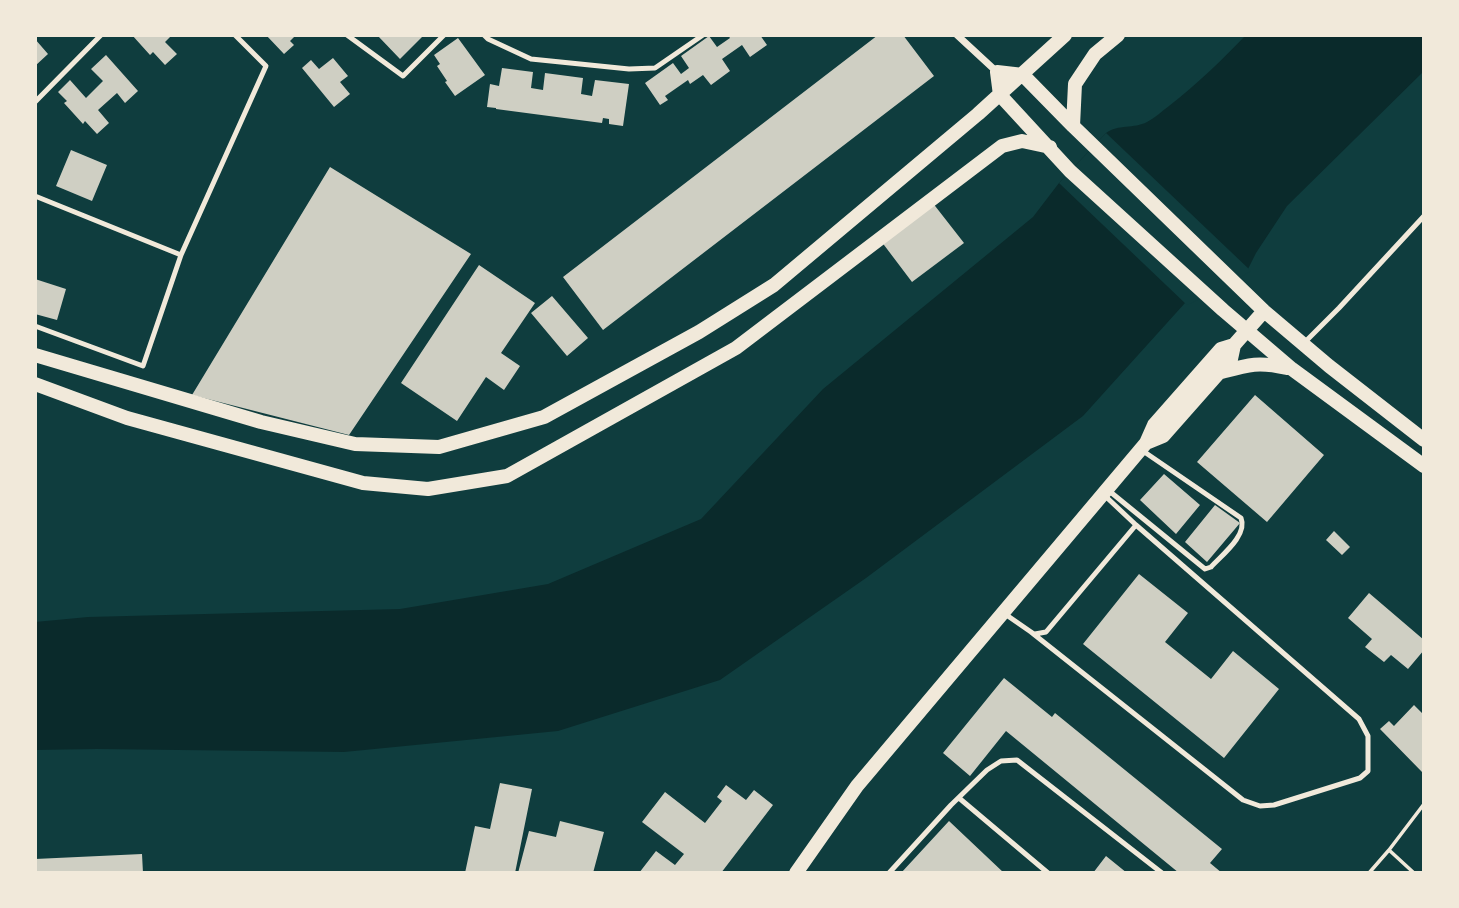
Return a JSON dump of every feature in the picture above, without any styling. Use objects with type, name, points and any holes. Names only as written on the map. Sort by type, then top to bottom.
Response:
[{"type":"main road","points":[[35,355],[261,422],[355,444],[439,447],[544,417],[699,331],[774,285],[978,114],[1065,35]]},
{"type":"main road","points":[[1073,126],[1075,84],[1095,54],[1118,35]]},
{"type":"main road","points":[[1424,440],[1264,312],[1023,75],[997,72],[1000,95],[1070,170],[1223,310],[1292,369],[1424,467]]},
{"type":"main road","points":[[35,384],[127,418],[363,483],[428,489],[507,476],[736,348],[1002,146],[1022,141],[1050,147]]},
{"type":"main road","points":[[1143,446],[1163,436],[1231,359],[1234,345],[1264,312]]},
{"type":"main road","points":[[796,873],[857,786],[1143,446],[1154,425],[1221,348],[1234,345]]},
{"type":"main road","points":[[1218,373],[1256,363],[1292,369]]},
{"type":"street","points":[[957,35],[997,72]]},
{"type":"lane","points":[[35,102],[101,35]]},
{"type":"lane","points":[[35,326],[143,366],[181,255],[266,65],[234,35]]},
{"type":"lane","points":[[347,35],[403,76],[444,35]]},
{"type":"lane","points":[[484,35],[531,59],[629,69],[655,68],[703,35]]},
{"type":"lane","points":[[35,196],[181,255]]},
{"type":"lane","points":[[1303,345],[1424,216]]},
{"type":"lane","points":[[1105,492],[1205,569],[1211,567],[1242,534],[1244,524],[1241,518],[1143,446]]},
{"type":"lane","points":[[1003,613],[1031,632],[1243,800],[1259,806],[1274,805],[1360,778],[1368,771],[1368,736],[1359,719],[1136,525],[1105,492]]},
{"type":"lane","points":[[1031,632],[1046,632],[1136,525]]},
{"type":"lane","points":[[889,873],[986,770],[1001,761],[1017,760],[1162,873]]},
{"type":"lane","points":[[959,798],[1048,873]]},
{"type":"path","points":[[1369,873],[1424,804]]},
{"type":"path","points":[[1389,850],[1414,873]]},
{"type":"water","points":[[1246,35],[1424,35],[1424,71],[1287,206],[1248,269],[1185,303],[1083,416],[866,578],[720,680],[558,731],[344,752],[35,750],[35,622],[88,617],[400,609],[548,584],[701,519],[823,389],[1033,217],[1059,183],[1106,133],[1153,119]]},
{"type":"pier","points":[[1106,133],[1251,271],[1187,305],[1059,183]]},
{"type":"building","points":[[132,35],[172,35],[165,42],[177,54],[165,65],[153,52],[150,55]]},
{"type":"building","points":[[266,35],[296,35],[290,41],[294,45],[284,54]]},
{"type":"building","points":[[379,35],[424,35],[400,59]]},
{"type":"building","points":[[728,35],[760,35],[767,45],[750,57],[742,45],[722,59],[730,71],[711,85],[703,75],[690,84],[688,80],[665,96],[668,100],[660,105],[645,83],[673,63],[681,74],[689,68],[681,56],[709,36],[717,47],[730,38]]},
{"type":"building","points":[[878,35],[903,35],[934,76],[603,330],[563,277]]},
{"type":"building","points":[[458,38],[485,75],[455,96],[445,82],[447,81],[437,66],[440,64],[434,55]]},
{"type":"building","points":[[35,39],[48,54],[35,66]]},
{"type":"building","points":[[106,55],[138,91],[125,103],[117,93],[98,110],[109,123],[97,134],[85,121],[83,124],[58,92],[70,80],[86,98],[103,81],[91,69]]},
{"type":"building","points":[[333,58],[348,76],[340,82],[350,94],[334,107],[302,68],[311,60],[319,69]]},
{"type":"building","points":[[502,68],[533,72],[531,88],[543,90],[545,73],[583,78],[581,94],[592,96],[595,80],[629,84],[623,126],[609,124],[609,119],[603,118],[602,123],[487,107],[490,84],[499,86]]},
{"type":"building","points":[[71,150],[107,165],[92,201],[56,186]]},
{"type":"building","points":[[330,167],[471,254],[349,435],[192,395]]},
{"type":"building","points":[[932,202],[964,243],[912,282],[881,241]]},
{"type":"building","points":[[479,265],[535,303],[501,353],[520,366],[504,390],[486,377],[457,421],[401,383]]},
{"type":"building","points":[[35,279],[66,289],[57,320],[35,314]]},
{"type":"building","points":[[552,296],[588,338],[567,356],[531,313]]},
{"type":"building","points":[[1255,395],[1324,455],[1267,522],[1197,462]]},
{"type":"building","points":[[1164,474],[1200,505],[1176,534],[1140,500]]},
{"type":"building","points":[[1215,505],[1240,523],[1207,562],[1185,542]]},
{"type":"building","points":[[1334,531],[1350,547],[1342,555],[1326,540]]},
{"type":"building","points":[[1139,574],[1188,613],[1165,642],[1211,679],[1233,651],[1279,689],[1224,758],[1083,644]]},
{"type":"building","points":[[1369,593],[1424,640],[1424,650],[1408,669],[1391,655],[1384,662],[1365,647],[1372,639],[1348,618]]},
{"type":"building","points":[[1004,678],[1052,717],[1055,713],[1222,849],[1210,863],[1222,873],[1179,873],[1006,731],[970,776],[943,753]]},
{"type":"building","points":[[1414,705],[1424,715],[1422,772],[1380,729],[1389,721],[1394,726]]},
{"type":"building","points":[[500,783],[532,789],[515,873],[465,873],[475,826],[490,829]]},
{"type":"building","points":[[726,785],[746,800],[754,790],[773,805],[721,873],[639,873],[656,851],[675,865],[684,854],[642,822],[665,792],[705,823],[722,801],[717,797]]},
{"type":"building","points":[[560,821],[604,832],[593,873],[518,873],[529,831],[556,837]]},
{"type":"building","points":[[949,821],[1004,873],[901,873]]},
{"type":"building","points":[[142,854],[143,873],[35,873],[35,859]]},
{"type":"building","points":[[1106,856],[1127,873],[1093,873]]}]
